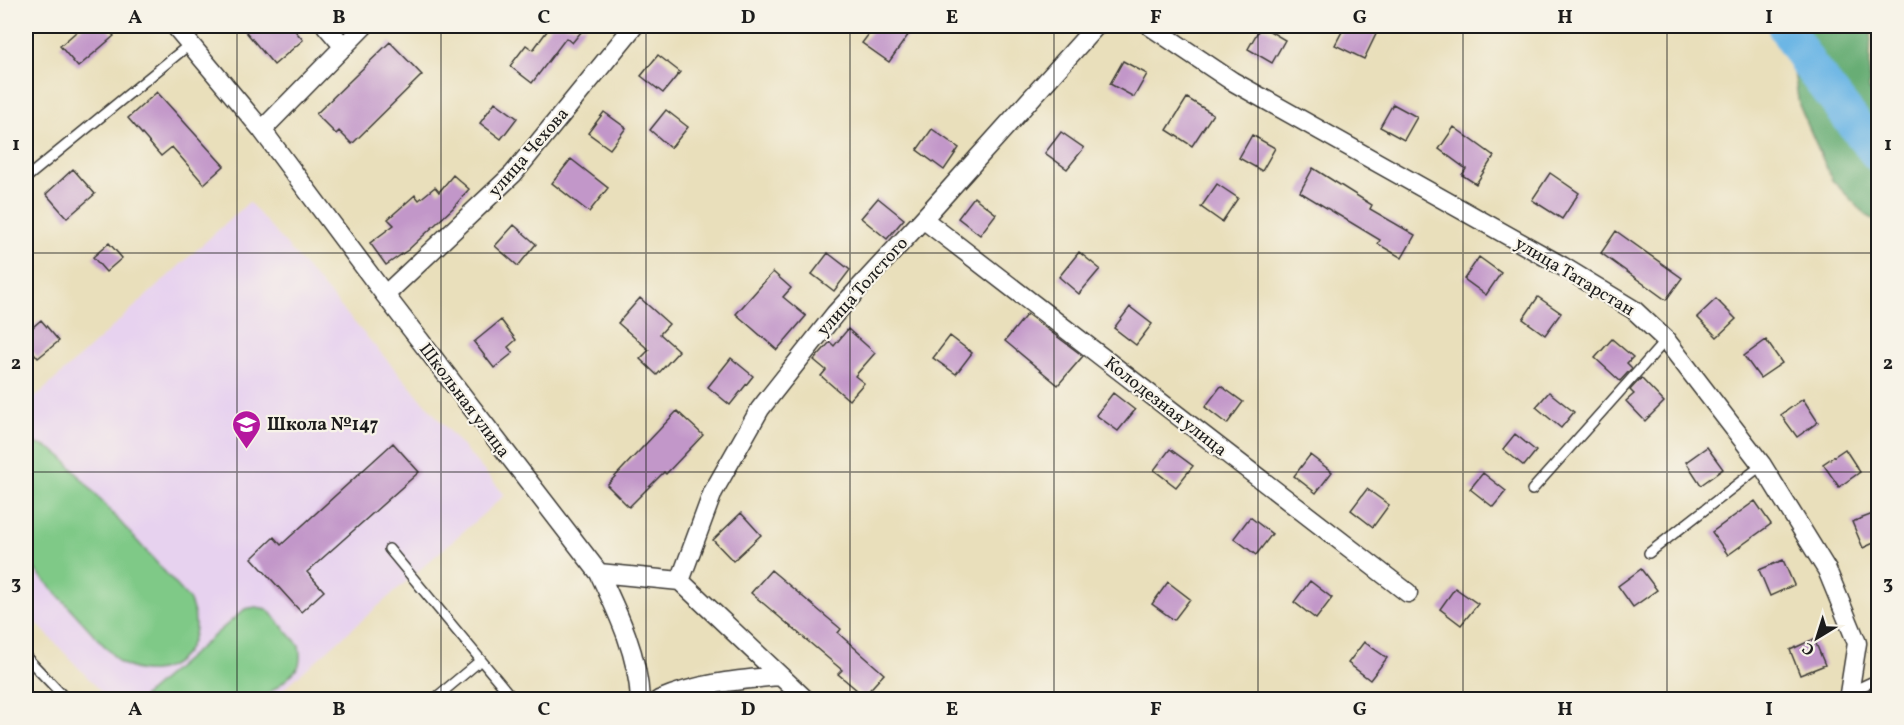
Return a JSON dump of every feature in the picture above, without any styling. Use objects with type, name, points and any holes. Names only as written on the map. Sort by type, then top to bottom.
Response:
[{"type":"street","name":"Школьная улица","points":[[175,26],[261,130],[573,542],[599,573],[617,610],[630,646],[639,683],[640,699]]},
{"type":"street","points":[[326,26],[344,47]]},
{"type":"street","points":[[261,130],[364,26]]},
{"type":"street","name":"улица Чехова","points":[[385,295],[513,174],[634,26]]},
{"type":"street","name":"улица Толстого","points":[[680,581],[713,492],[760,409],[835,314],[1096,26]]},
{"type":"street","name":"улица Татарстан","points":[[1150,26],[1232,81],[1571,271],[1634,310],[1666,340],[1762,465],[1827,570],[1857,643],[1842,697]]},
{"type":"street","name":"Колодезная улица","points":[[923,219],[1408,593]]},
{"type":"street","points":[[599,573],[680,581],[806,699]]},
{"type":"street","points":[[659,699],[681,690],[723,681],[780,676]]},
{"type":"lane","points":[[26,178],[190,44]]},
{"type":"lane","points":[[1532,490],[1666,340]]},
{"type":"lane","points":[[1649,553],[1762,465]]},
{"type":"lane","points":[[389,549],[514,699]]},
{"type":"lane","points":[[26,657],[67,699]]},
{"type":"lane","points":[[433,699],[482,660]]},
{"type":"lane","points":[[1842,697],[1878,679]]},
{"type":"shaded area","name":"Школа №147","points":[[249,202],[505,495],[272,699],[108,699],[26,612],[26,406]]},
{"type":"green space","points":[[1787,26],[1878,26],[1878,33],[1871,33],[1869,89],[1878,102],[1878,222],[1866,215],[1832,180],[1799,105]]},
{"type":"green space","points":[[26,443],[46,447],[64,459],[189,599],[194,617],[194,633],[189,648],[180,659],[167,667],[153,671],[136,670],[119,662],[26,560]]},
{"type":"green space","points":[[256,607],[267,609],[299,645],[299,665],[293,674],[282,683],[262,699],[142,699],[245,609]]},
{"type":"building","points":[[83,26],[105,26],[114,36],[78,67],[60,46]]},
{"type":"building","points":[[241,26],[291,26],[303,40],[274,65]]},
{"type":"building","points":[[549,26],[586,26],[572,43],[566,38],[532,83],[510,66],[526,45],[533,50]]},
{"type":"building","points":[[875,26],[903,26],[911,31],[889,62],[862,43]]},
{"type":"building","points":[[1261,26],[1285,40],[1272,63],[1248,49]]},
{"type":"building","points":[[1345,26],[1380,26],[1364,59],[1335,45]]},
{"type":"building","points":[[390,42],[422,75],[352,144],[339,131],[336,134],[316,114]]},
{"type":"building","points":[[658,55],[680,72],[663,93],[641,76]]},
{"type":"building","points":[[1123,61],[1147,74],[1134,97],[1110,84]]},
{"type":"building","points":[[157,92],[224,166],[204,184],[172,147],[161,156],[128,118]]},
{"type":"building","points":[[1187,98],[1213,114],[1192,146],[1167,130]]},
{"type":"building","points":[[495,102],[517,118],[501,139],[480,123]]},
{"type":"building","points":[[1393,104],[1417,117],[1404,140],[1380,127]]},
{"type":"building","points":[[666,110],[688,127],[671,148],[650,130]]},
{"type":"building","points":[[604,112],[626,128],[610,149],[588,133]]},
{"type":"building","points":[[1454,127],[1494,156],[1476,184],[1462,175],[1466,169],[1439,149]]},
{"type":"building","points":[[932,129],[959,148],[944,170],[917,150]]},
{"type":"building","points":[[1061,132],[1084,148],[1067,169],[1045,153]]},
{"type":"building","points":[[1252,135],[1275,148],[1262,171],[1239,158]]},
{"type":"building","points":[[571,159],[608,188],[589,212],[552,183]]},
{"type":"building","points":[[1313,168],[1372,205],[1370,209],[1415,235],[1402,258],[1378,244],[1380,240],[1300,192]]},
{"type":"building","points":[[73,169],[95,194],[67,218],[46,194]]},
{"type":"building","points":[[1550,173],[1579,193],[1562,219],[1532,200]]},
{"type":"building","points":[[453,175],[469,189],[453,208],[408,250],[386,265],[370,243],[394,225],[388,219],[415,195],[419,200],[435,187],[439,192]]},
{"type":"building","points":[[1217,184],[1238,198],[1222,222],[1201,207]]},
{"type":"building","points":[[974,197],[996,214],[980,235],[958,218]]},
{"type":"building","points":[[878,198],[904,219],[887,239],[861,218]]},
{"type":"building","points":[[514,225],[536,244],[518,266],[495,246]]},
{"type":"building","points":[[1616,231],[1682,278],[1666,300],[1601,253]]},
{"type":"building","points":[[109,243],[122,258],[106,272],[93,257]]},
{"type":"building","points":[[1079,252],[1100,269],[1079,294],[1059,277]]},
{"type":"building","points":[[828,253],[850,270],[834,291],[812,274]]},
{"type":"building","points":[[1479,257],[1501,273],[1486,295],[1464,279]]},
{"type":"building","points":[[773,272],[791,288],[783,297],[806,316],[777,350],[736,314]]},
{"type":"building","points":[[1538,297],[1561,313],[1545,335],[1523,319]]},
{"type":"building","points":[[640,298],[669,324],[660,334],[679,351],[657,375],[640,359],[649,350],[618,323]]},
{"type":"building","points":[[1716,299],[1736,319],[1717,337],[1697,317]]},
{"type":"building","points":[[1130,307],[1152,324],[1136,345],[1114,328]]},
{"type":"building","points":[[1027,314],[1083,356],[1058,385],[1005,341]]},
{"type":"building","points":[[41,320],[59,341],[38,358],[26,343],[26,333]]},
{"type":"building","points":[[501,320],[516,340],[508,347],[513,353],[494,368],[474,342]]},
{"type":"building","points":[[848,329],[875,353],[855,376],[864,383],[849,400],[821,376],[826,370],[814,360],[830,342],[834,346]]},
{"type":"building","points":[[950,336],[972,353],[956,374],[933,358]]},
{"type":"building","points":[[1612,339],[1633,357],[1627,363],[1632,368],[1620,381],[1595,358]]},
{"type":"building","points":[[1766,340],[1782,363],[1760,378],[1744,356]]},
{"type":"building","points":[[731,358],[753,376],[730,405],[708,387]]},
{"type":"building","points":[[1641,378],[1664,402],[1645,421],[1626,401],[1634,394],[1630,390]]},
{"type":"building","points":[[1221,386],[1243,402],[1227,424],[1205,407]]},
{"type":"building","points":[[1549,392],[1574,412],[1561,428],[1536,407]]},
{"type":"building","points":[[1113,393],[1135,410],[1118,431],[1096,415]]},
{"type":"building","points":[[1803,399],[1818,422],[1797,437],[1781,415]]},
{"type":"building","points":[[677,411],[703,435],[666,474],[664,472],[629,507],[607,485]]},
{"type":"building","points":[[1515,434],[1536,451],[1524,466],[1503,449]]},
{"type":"building","points":[[393,443],[419,472],[307,572],[324,591],[301,612],[252,558],[274,537],[281,545]]},
{"type":"building","points":[[1707,447],[1723,469],[1701,485],[1686,462]]},
{"type":"building","points":[[1170,449],[1193,466],[1176,487],[1154,470]]},
{"type":"building","points":[[1845,449],[1860,472],[1839,487],[1823,464]]},
{"type":"building","points":[[1310,455],[1332,472],[1316,493],[1294,476]]},
{"type":"building","points":[[1483,473],[1506,491],[1493,507],[1470,489]]},
{"type":"building","points":[[1367,489],[1389,505],[1373,527],[1351,510]]},
{"type":"building","points":[[1755,501],[1771,524],[1728,555],[1712,532]]},
{"type":"building","points":[[1878,512],[1878,541],[1863,548],[1852,522]]},
{"type":"building","points":[[741,513],[761,535],[733,561],[713,540]]},
{"type":"building","points":[[1250,517],[1272,534],[1256,555],[1234,538]]},
{"type":"building","points":[[1783,560],[1794,585],[1770,596],[1759,570]]},
{"type":"building","points":[[1641,569],[1657,590],[1633,607],[1618,586]]},
{"type":"building","points":[[771,570],[841,629],[838,633],[884,674],[864,696],[838,674],[842,670],[751,593]]},
{"type":"building","points":[[1310,581],[1332,598],[1316,619],[1294,602]]},
{"type":"building","points":[[1168,582],[1190,599],[1174,620],[1152,604]]},
{"type":"building","points":[[1455,588],[1478,604],[1461,625],[1440,609]]},
{"type":"building","points":[[1814,639],[1825,665],[1800,675],[1790,650]]},
{"type":"building","points":[[1364,642],[1387,658],[1370,680],[1348,663]]},
{"type":"waterway","points":[[1785,26],[1809,65],[1878,154]]},
{"type":"place","name":"Школа №147","points":[[246,450]]}]
